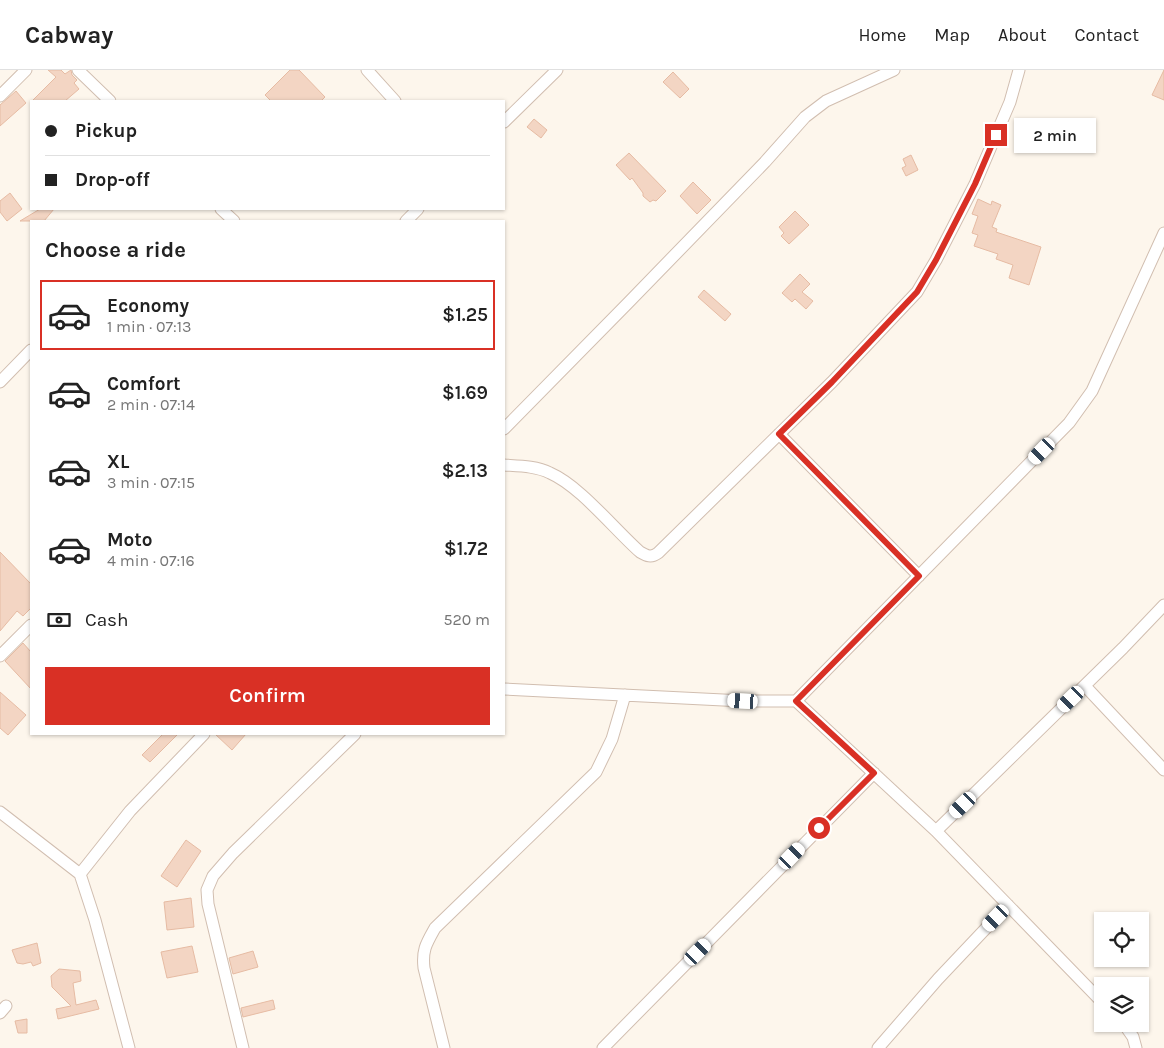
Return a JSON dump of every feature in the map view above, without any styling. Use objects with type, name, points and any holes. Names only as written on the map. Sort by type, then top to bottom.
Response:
[{"type":"street","points":[[0,96],[26,70]]},
{"type":"street","points":[[78,70],[109,100]]},
{"type":"street","points":[[367,70],[394,100]]},
{"type":"street","points":[[505,121],[557,70]]},
{"type":"street","points":[[505,428],[649,282],[805,117],[826,101],[894,70]]},
{"type":"street","points":[[505,465],[530,467],[550,473],[574,490],[640,552],[652,557],[832,382],[917,292],[936,260],[975,184],[1010,102],[1020,70]]},
{"type":"street","points":[[222,210],[233,220]]},
{"type":"street","points":[[407,220],[417,210]]},
{"type":"street","points":[[796,701],[1069,423],[1092,391],[1164,233]]},
{"type":"street","points":[[0,382],[30,351]]},
{"type":"street","points":[[779,434],[919,576]]},
{"type":"street","points":[[936,832],[1164,605]]},
{"type":"street","points":[[0,656],[30,626]]},
{"type":"street","points":[[1084,686],[1164,770]]},
{"type":"street","points":[[505,689],[743,701],[796,701],[936,832],[1094,994]]},
{"type":"street","points":[[444,1048],[424,968],[422,955],[426,943],[435,928],[596,772],[612,739],[625,695]]},
{"type":"street","points":[[80,874],[130,811],[203,735]]},
{"type":"street","points":[[243,1048],[208,904],[207,890],[213,876],[234,853],[354,735]]},
{"type":"street","points":[[603,1048],[874,773]]},
{"type":"street","points":[[0,812],[80,874],[95,920],[128,1048]]},
{"type":"street","points":[[878,1048],[938,979],[1008,906]]},
{"type":"street","points":[[1130,1032],[1136,1048]]},
{"type":"building","points":[[48,70],[61,70],[65,74],[71,70],[72,75],[77,80],[74,83],[79,89],[66,100],[33,100],[56,77]]},
{"type":"building","points":[[290,70],[299,70],[325,97],[322,100],[270,100],[265,95]]},
{"type":"building","points":[[1164,70],[1164,100],[1152,95]]},
{"type":"building","points":[[673,72],[689,89],[680,98],[663,82]]},
{"type":"building","points":[[16,91],[26,103],[0,126],[0,105]]},
{"type":"building","points":[[534,119],[547,130],[541,138],[527,127]]},
{"type":"building","points":[[629,153],[666,191],[656,201],[650,202],[643,196],[643,193],[632,178],[630,180],[616,165]]},
{"type":"building","points":[[911,155],[918,170],[906,176],[902,168],[906,166],[903,159]]},
{"type":"building","points":[[693,182],[711,200],[697,214],[680,196]]},
{"type":"building","points":[[10,193],[22,209],[7,221],[0,212],[0,201]]},
{"type":"building","points":[[978,199],[991,205],[992,201],[1001,205],[992,227],[997,229],[996,232],[1041,247],[1029,285],[1009,278],[1013,265],[996,259],[998,254],[974,246],[978,235],[972,233],[978,216],[972,214]]},
{"type":"building","points":[[38,210],[53,210],[45,220],[20,221]]},
{"type":"building","points":[[795,211],[809,225],[789,244],[781,236],[784,233],[779,227]]},
{"type":"building","points":[[800,274],[810,284],[802,292],[813,301],[806,309],[795,299],[792,302],[782,293]]},
{"type":"building","points":[[704,290],[731,314],[725,321],[698,297]]},
{"type":"building","points":[[0,552],[30,583],[30,609],[23,616],[17,611],[0,631]]},
{"type":"building","points":[[23,643],[30,651],[30,688],[5,661]]},
{"type":"building","points":[[0,692],[26,715],[8,735],[0,728]]},
{"type":"building","points":[[162,735],[177,735],[150,762],[142,755]]},
{"type":"building","points":[[216,735],[245,735],[232,750]]},
{"type":"building","points":[[186,840],[201,851],[177,887],[161,876]]},
{"type":"building","points":[[191,898],[194,927],[167,930],[164,902]]},
{"type":"building","points":[[37,943],[41,963],[33,966],[31,962],[17,963],[12,950]]},
{"type":"building","points":[[192,946],[198,972],[167,978],[161,952]]},
{"type":"building","points":[[253,951],[258,967],[233,974],[229,958]]},
{"type":"building","points":[[59,969],[80,971],[81,981],[73,983],[76,1005],[96,1000],[99,1009],[58,1019],[56,1009],[71,1006],[52,987],[51,976]]},
{"type":"building","points":[[273,1000],[275,1009],[243,1017],[241,1008]]},
{"type":"building","points":[[27,1019],[27,1033],[18,1033],[15,1021]]},
{"type":"route","points":[[819,828],[874,773],[796,701],[919,576],[779,434],[832,382],[917,292],[936,260],[975,184],[996,135]]}]
